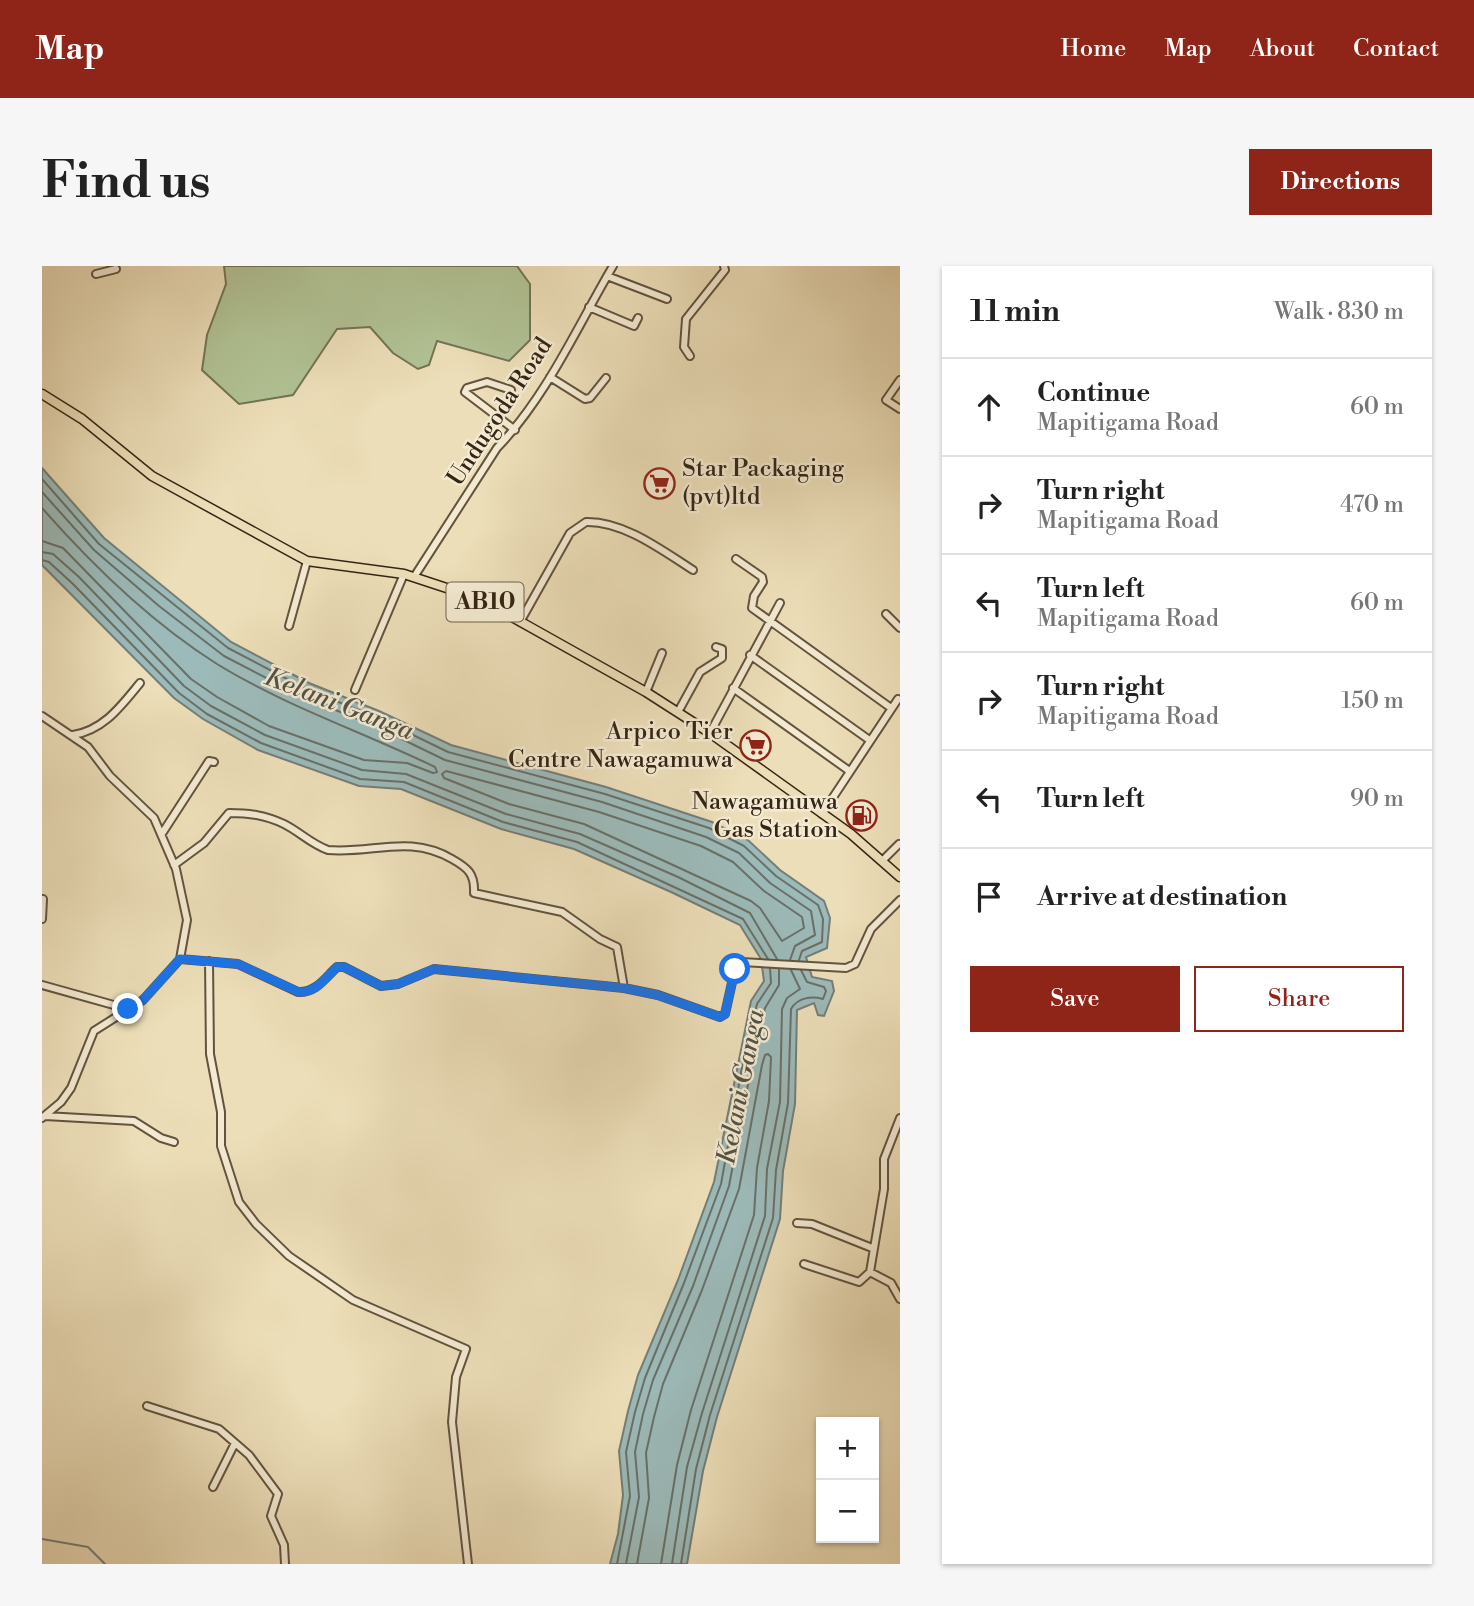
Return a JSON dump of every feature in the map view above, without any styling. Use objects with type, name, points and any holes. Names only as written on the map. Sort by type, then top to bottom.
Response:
[{"type":"main road","name":"AB10","points":[[42,394],[82,419],[152,476],[307,561],[404,574],[480,599],[646,692],[710,733],[822,814],[883,860],[900,877]]},
{"type":"street","name":"Undugoda Road","points":[[414,577],[497,448],[515,430],[550,377],[613,266]]},
{"type":"street","points":[[690,356],[684,347],[686,319],[725,270],[724,266]]},
{"type":"street","points":[[96,274],[116,270]]},
{"type":"street","points":[[607,276],[667,299]]},
{"type":"street","points":[[589,307],[634,326],[638,318]]},
{"type":"street","points":[[550,377],[585,399],[596,392],[601,381],[606,378]]},
{"type":"street","points":[[900,380],[886,400],[900,409]]},
{"type":"street","points":[[511,390],[487,382],[467,388],[465,393],[515,430]]},
{"type":"street","points":[[520,622],[570,533],[586,522],[621,530],[659,548],[693,570]]},
{"type":"street","points":[[736,559],[762,577],[763,582],[754,596],[752,608],[891,708]]},
{"type":"street","points":[[289,626],[307,561]]},
{"type":"street","points":[[355,690],[404,574]]},
{"type":"street","points":[[710,733],[780,603]]},
{"type":"street","points":[[887,614],[900,628]]},
{"type":"street","points":[[678,712],[692,683],[704,669],[722,657],[722,649],[716,647]]},
{"type":"street","points":[[646,692],[662,653]]},
{"type":"street","points":[[750,655],[869,739]]},
{"type":"street","points":[[704,669],[709,658]]},
{"type":"street","points":[[73,735],[99,726],[115,713],[140,683]]},
{"type":"street","points":[[733,688],[848,769]]},
{"type":"street","points":[[822,814],[848,769],[898,699]]},
{"type":"street","points":[[42,716],[88,747],[110,776],[144,807],[163,832],[187,920],[180,959],[143,1000],[94,1031],[71,1088],[43,1117]]},
{"type":"street","points":[[163,832],[209,761],[214,762]]},
{"type":"street","points":[[174,865],[204,843],[229,813],[255,813],[285,825],[316,846],[328,850],[416,845],[443,854],[469,869],[475,880],[474,893],[562,912],[600,939],[617,947],[624,988]]},
{"type":"street","points":[[883,860],[899,845]]},
{"type":"street","points":[[42,919],[43,899]]},
{"type":"street","points":[[180,959],[238,964],[299,992],[316,988],[337,967],[344,967],[381,986],[398,984],[434,969],[624,988],[657,995],[720,1017],[725,1014],[735,969],[744,961],[846,968],[855,964],[871,929],[900,900]]},
{"type":"street","points":[[209,961],[210,1054],[221,1112],[221,1146],[239,1202],[256,1224],[289,1256],[353,1300],[442,1336],[466,1349],[456,1377],[452,1422],[468,1564]]},
{"type":"street","points":[[42,985],[128,1009]]},
{"type":"street","points":[[43,1117],[134,1121],[161,1138],[174,1142]]},
{"type":"street","points":[[804,1264],[859,1283],[870,1272],[884,1189],[884,1159],[900,1118]]},
{"type":"street","points":[[797,1223],[812,1224],[872,1248]]},
{"type":"street","points":[[870,1272],[891,1283],[900,1298]]},
{"type":"street","points":[[147,1406],[219,1429],[249,1455],[278,1494],[271,1516],[284,1545],[285,1564]]},
{"type":"street","points":[[213,1487],[235,1443]]},
{"type":"green space","points":[[224,266],[517,266],[530,284],[530,340],[509,361],[437,341],[429,365],[418,369],[393,353],[370,327],[337,329],[293,395],[239,404],[202,370],[207,335],[226,284]]},
{"type":"water","name":"Kelani Ganga","points":[[42,468],[104,538],[231,642],[309,683],[379,711],[451,745],[606,787],[712,822],[748,840],[780,870],[824,901],[830,918],[827,948],[806,957],[812,977],[832,981],[834,991],[824,1016],[818,1015],[814,1003],[797,1010],[795,1104],[783,1171],[780,1219],[717,1417],[703,1471],[687,1564],[610,1564],[618,1534],[623,1495],[619,1451],[638,1375],[678,1280],[714,1182],[751,1001],[764,981],[761,959],[740,925],[574,849],[501,829],[401,789],[359,786],[258,750],[203,719],[174,698],[42,565]]},
{"type":"waterway","points":[[42,1539],[88,1547],[105,1564]]},
{"type":"place","name":"Star Packaging (pvt)ltd","points":[[659,483]]},
{"type":"place","name":"Arpico Tier Centre Nawagamuwa","points":[[756,746]]},
{"type":"place","name":"Nawagamuwa Gas Station","points":[[861,816]]},
{"type":"route","points":[[128,1009],[143,1000],[180,959],[238,964],[299,992],[316,988],[337,967],[344,967],[381,986],[398,984],[425,970],[434,969],[624,988],[657,995],[720,1017],[725,1014],[735,969]]}]
